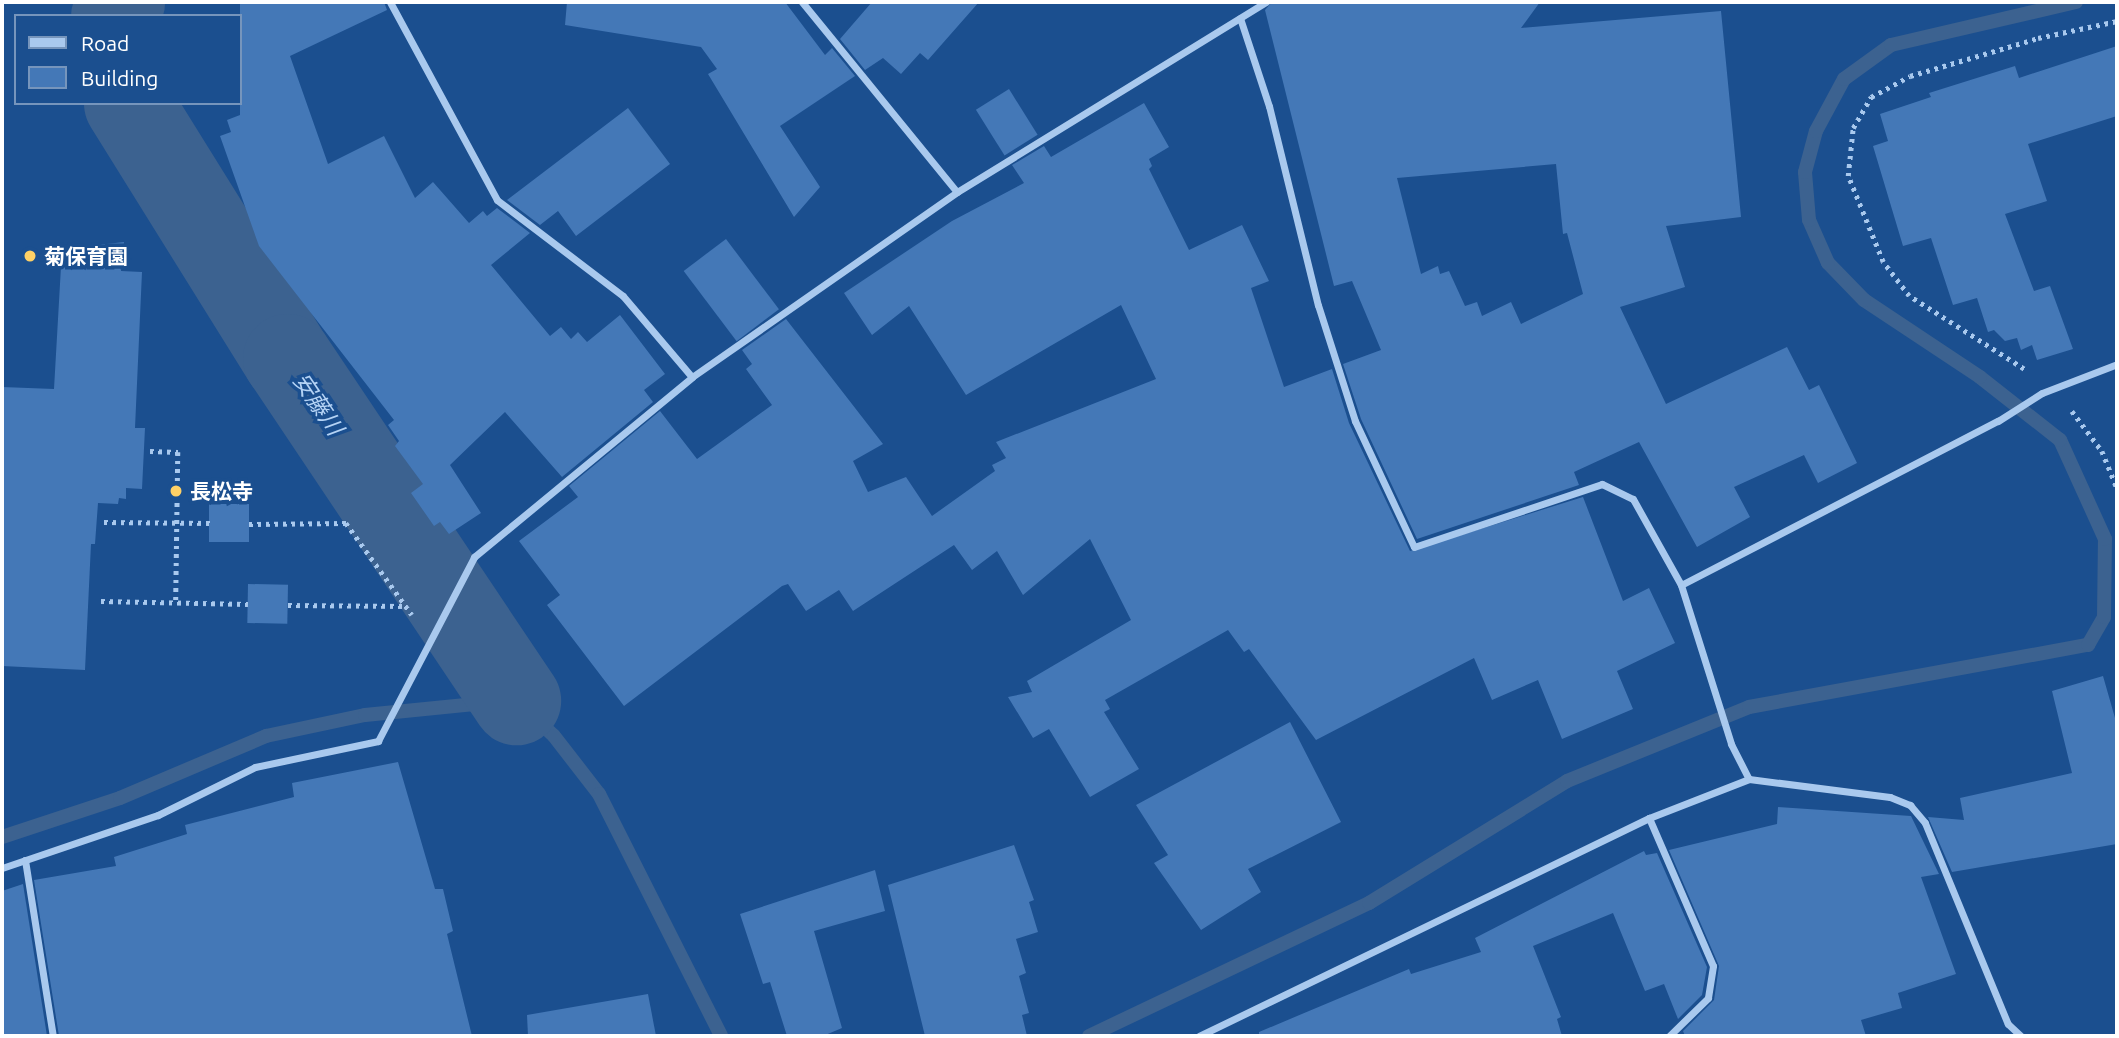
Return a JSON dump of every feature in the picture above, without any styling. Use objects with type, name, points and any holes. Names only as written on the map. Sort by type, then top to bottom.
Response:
[{"type":"street","points":[[390,2],[497,200],[623,296],[692,377]]},
{"type":"street","points":[[802,2],[957,192]]},
{"type":"street","points":[[2,868],[158,815],[255,767],[378,741],[474,556],[692,377],[957,192],[1266,2]]},
{"type":"street","points":[[1240,18],[1269,106],[1318,305],[1355,421],[1414,547],[1602,484],[1633,499],[1681,584],[1731,744],[1749,779]]},
{"type":"street","points":[[1681,584],[1998,421],[2042,393],[2117,364]]},
{"type":"street","points":[[1199,1036],[1649,818],[1749,779],[1890,797],[1910,805],[1925,823],[2008,1024],[2021,1036]]},
{"type":"street","points":[[1649,818],[1713,966],[1708,998],[1669,1036]]},
{"type":"street","points":[[25,860],[53,1036]]},
{"type":"path","points":[[2117,21],[2038,38],[1909,76],[1871,97],[1853,128],[1848,176],[1883,262],[1909,296],[2055,389],[2102,451],[2117,488]]},
{"type":"path","points":[[150,451],[178,452],[180,524],[176,603]]},
{"type":"path","points":[[104,522],[210,523]]},
{"type":"path","points":[[249,524],[346,523],[430,640]]},
{"type":"path","points":[[101,601],[248,604]]},
{"type":"path","points":[[288,605],[406,606]]},
{"type":"building","points":[[240,2],[384,2],[387,10],[290,56],[328,164],[384,136],[415,198],[433,182],[469,223],[483,211],[487,216],[497,208],[530,233],[491,265],[550,336],[561,327],[571,339],[578,332],[587,342],[620,315],[665,374],[644,390],[653,402],[562,477],[505,412],[450,465],[481,513],[449,534],[440,522],[434,526],[411,493],[423,484],[395,446],[399,441],[388,425],[394,420],[259,246],[220,136],[231,132],[227,120],[240,115],[242,105]]},
{"type":"building","points":[[567,2],[785,2],[825,55],[832,48],[855,76],[780,126],[820,187],[794,217],[708,74],[717,69],[701,47],[565,25]]},
{"type":"building","points":[[872,2],[979,2],[928,60],[920,53],[901,74],[883,58],[865,70],[840,39]]},
{"type":"building","points":[[1272,2],[1540,2],[1521,28],[1721,11],[1741,217],[1666,226],[1685,287],[1620,307],[1666,404],[1787,347],[1809,390],[1819,385],[1857,463],[1818,483],[1804,455],[1734,487],[1750,517],[1697,547],[1639,442],[1574,472],[1579,485],[1417,539],[1361,419],[1343,364],[1381,350],[1352,281],[1334,286],[1265,10]],"holes":[[[1556,164],[1563,234],[1567,233],[1583,294],[1521,324],[1511,302],[1482,316],[1477,302],[1465,306],[1449,271],[1440,274],[1438,266],[1421,274],[1397,178]]]},
{"type":"building","points":[[2117,46],[2117,116],[2028,144],[2047,201],[2005,214],[2034,291],[2050,286],[2073,349],[2037,360],[2032,345],[2021,350],[2017,338],[2005,341],[1994,330],[1988,332],[1977,298],[1953,305],[1931,238],[1903,246],[1873,146],[1888,141],[1880,114],[1931,97],[1929,93],[2015,66],[2019,78]]},
{"type":"building","points":[[1009,89],[1038,135],[1005,155],[976,110]]},
{"type":"building","points":[[1144,103],[1169,147],[1149,159],[1152,166],[1149,169],[1189,250],[1242,225],[1269,281],[1251,288],[1284,387],[1332,369],[1349,423],[1410,551],[1583,497],[1623,601],[1649,588],[1675,643],[1617,671],[1633,709],[1562,739],[1538,680],[1492,700],[1474,658],[1316,740],[1249,649],[1244,652],[1228,630],[1105,700],[1110,709],[1104,712],[1139,769],[1090,797],[1049,729],[1033,738],[1008,697],[1032,692],[1027,681],[1131,620],[1090,539],[1023,595],[997,551],[972,570],[954,545],[853,611],[839,590],[806,611],[788,584],[782,586],[624,706],[547,605],[560,595],[519,541],[578,497],[569,486],[660,411],[697,459],[772,405],[746,369],[752,364],[742,350],[786,319],[883,444],[853,461],[868,492],[906,477],[932,516],[995,471],[992,465],[1006,458],[996,442],[1156,379],[1121,305],[966,395],[909,306],[872,335],[844,293],[952,221],[1024,183],[1012,165],[1044,146],[1051,157]]},
{"type":"building","points":[[628,108],[670,164],[576,236],[558,211],[540,225],[507,200]]},
{"type":"building","points":[[726,239],[779,309],[737,341],[684,271]]},
{"type":"building","points":[[124,242],[121,271],[142,272],[135,428],[145,428],[142,489],[126,488],[126,499],[119,498],[118,504],[98,503],[95,544],[91,544],[85,670],[2,666],[2,387],[54,389],[62,249]]},
{"type":"building","points":[[209,504],[249,504],[249,542],[209,542]]},
{"type":"building","points":[[248,584],[288,585],[287,624],[247,623]]},
{"type":"building","points":[[2103,676],[2117,725],[2117,844],[1952,872],[1928,817],[1964,820],[1960,798],[2072,773],[2052,691]]},
{"type":"building","points":[[1290,722],[1341,822],[1248,869],[1261,892],[1201,930],[1154,863],[1168,855],[1136,805]]},
{"type":"building","points":[[398,762],[435,889],[443,889],[453,931],[447,934],[472,1036],[59,1036],[34,880],[116,866],[114,857],[187,834],[185,825],[294,797],[292,783]]},
{"type":"building","points":[[1778,807],[1911,816],[1939,874],[1921,877],[1956,974],[1898,993],[1902,1008],[1861,1020],[1866,1036],[1685,1036],[1683,1031],[1714,1000],[1719,966],[1669,850],[1777,824]]},
{"type":"building","points":[[1014,845],[1034,900],[1029,902],[1038,932],[1016,939],[1026,973],[1019,976],[1029,1013],[1022,1015],[1027,1036],[925,1036],[888,885]]},
{"type":"building","points":[[1644,851],[1646,855],[1657,853],[1707,967],[1702,995],[1678,1019],[1664,984],[1645,991],[1613,913],[1533,946],[1561,1017],[1557,1019],[1562,1036],[1259,1036],[1259,1032],[1409,969],[1411,974],[1481,952],[1475,938]]},
{"type":"building","points":[[875,870],[885,911],[814,931],[842,1028],[823,1036],[787,1036],[770,982],[763,984],[740,914]]},
{"type":"building","points":[[23,884],[47,1036],[2,1036],[2,891]]},
{"type":"building","points":[[648,994],[656,1036],[528,1036],[527,1015]]},
{"type":"waterway","name":"安藤川","points":[[116,14],[120,2]]},
{"type":"waterway","points":[[1089,1036],[1369,903],[1567,781],[1749,707],[2088,645],[2104,617],[2105,539],[2060,440],[1980,377],[1864,300],[1828,263],[1809,220],[1805,172],[1816,131],[1844,79],[1891,45],[2076,2]]},
{"type":"waterway","name":"安藤川","points":[[129,105],[287,358],[516,700]]},
{"type":"waterway","points":[[2,837],[120,798],[266,736],[365,715],[516,700],[554,736],[599,794],[721,1036]]},
{"type":"place","name":"菊保育園","points":[[30,256]]},
{"type":"place","name":"長松寺","points":[[176,491]]}]
